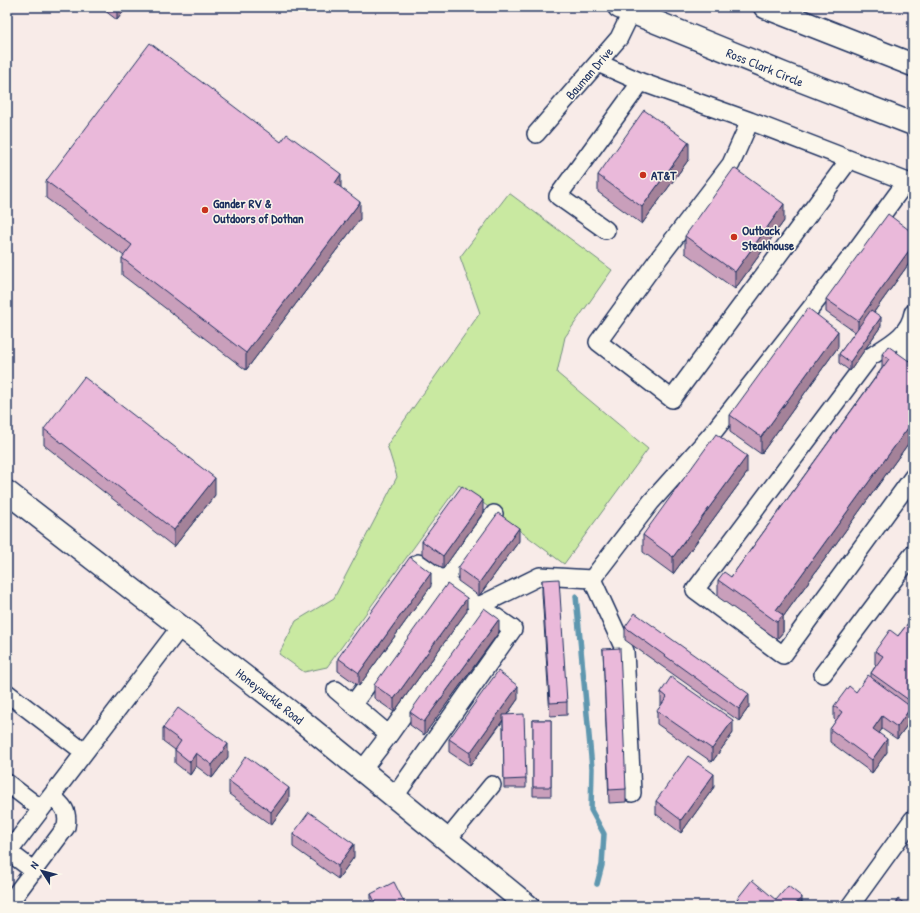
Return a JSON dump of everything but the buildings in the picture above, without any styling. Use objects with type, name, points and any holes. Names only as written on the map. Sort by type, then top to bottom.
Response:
[{"type":"main road","points":[[765,7],[913,65]]},
{"type":"main road","name":"Ross Clark Circle","points":[[628,9],[913,124]]},
{"type":"main road","name":"Honeysuckle Road","points":[[7,492],[363,769],[448,839],[523,904]]},
{"type":"street","name":"Bauman Drive","points":[[536,134],[619,38],[628,9]]},
{"type":"street","points":[[592,579],[651,502],[716,429],[909,183],[750,121],[641,82],[598,63]]},
{"type":"street","points":[[606,230],[558,196],[641,82]]},
{"type":"street","points":[[750,121],[731,164],[656,262],[598,342],[672,399],[849,160]]},
{"type":"street","points":[[910,324],[906,352],[913,360]]},
{"type":"street","points":[[910,324],[870,357],[695,590],[783,655],[913,478]]},
{"type":"street","points":[[353,704],[494,514]]},
{"type":"street","points":[[823,674],[913,554]]},
{"type":"street","points":[[395,796],[513,629],[418,562]]},
{"type":"street","points":[[363,769],[389,735],[481,605],[540,576],[592,579]]},
{"type":"street","points":[[592,579],[625,651],[632,793]]},
{"type":"street","points":[[34,871],[8,853],[181,626]]},
{"type":"street","points":[[336,690],[389,735]]},
{"type":"street","points":[[7,693],[84,752]]},
{"type":"street","points":[[7,783],[46,802],[63,805],[68,818],[66,827],[8,906]]},
{"type":"street","points":[[448,839],[492,785]]},
{"type":"street","points":[[850,906],[913,819]]},
{"type":"green space","points":[[509,193],[612,270],[565,337],[557,373],[648,449],[564,564],[459,485],[327,667],[304,672],[279,654],[296,621],[334,598],[397,477],[387,445],[480,313],[460,257]]},
{"type":"waterway","points":[[576,596],[592,768],[591,810],[604,834],[602,865],[597,884]]},
{"type":"place","name":"AT&T","points":[[643,175]]},
{"type":"place","name":"Gander RV & Outdoors of Dothan","points":[[205,210]]},
{"type":"place","name":"Outback Steakhouse","points":[[734,237]]}]
